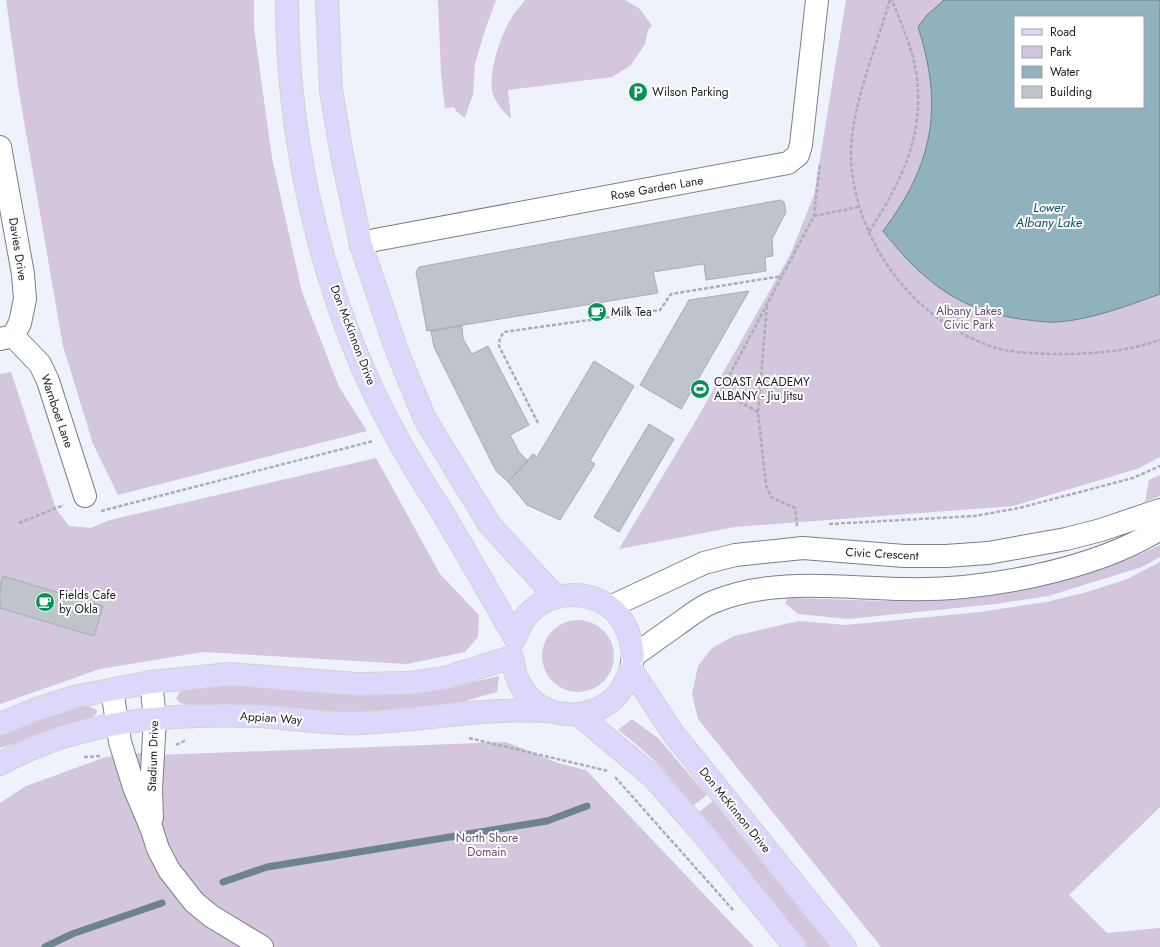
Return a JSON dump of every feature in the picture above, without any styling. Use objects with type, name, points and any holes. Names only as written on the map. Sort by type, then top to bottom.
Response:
[{"type":"main road","name":"Don McKinnon Drive","points":[[286,0],[294,104],[305,176],[321,246],[344,318],[368,378],[394,432],[476,568],[513,648]]},
{"type":"main road","points":[[327,0],[331,90],[342,155],[361,245],[397,352],[425,419],[489,524],[556,597]]},
{"type":"main road","points":[[574,594],[592,598],[610,607],[620,616],[627,629],[631,642],[632,663],[624,686],[612,700],[597,710],[579,715],[564,715],[550,711],[535,702],[523,690],[515,674],[513,648],[520,624],[530,612],[542,603],[556,597],[574,594]]},
{"type":"main road","points":[[0,724],[41,707],[78,696],[151,682],[230,674],[357,684],[408,683],[448,677],[513,648]]},
{"type":"main road","name":"Don McKinnon Drive","points":[[632,663],[673,733],[845,947]]},
{"type":"main road","name":"Appian Way","points":[[0,764],[19,754],[49,742],[116,724],[155,718],[256,716],[359,723],[502,711],[550,711]]},
{"type":"main road","points":[[579,715],[653,777],[704,836],[795,947]]},
{"type":"street","name":"Rose Garden Lane","points":[[361,245],[381,239],[788,163],[798,155],[801,145],[817,0]]},
{"type":"street","name":"Davies Drive","points":[[0,148],[23,274],[25,299],[20,323],[6,338]]},
{"type":"street","name":"Warnboet Lane","points":[[6,338],[40,364],[48,381],[85,496]]},
{"type":"street","name":"Civic Crescent","points":[[610,607],[704,563],[735,555],[803,548],[904,556],[946,556],[988,553],[1066,539],[1101,530],[1160,510]]},
{"type":"street","points":[[632,663],[694,612],[712,602],[756,589],[776,586],[905,589],[994,582],[1062,568],[1094,559],[1121,549],[1160,529]]},
{"type":"street","name":"Stadium Drive","points":[[151,682],[155,718],[151,789],[152,830]]},
{"type":"street","name":"Stadium Drive","points":[[112,690],[116,724],[134,787],[152,830],[158,849],[169,870],[194,902],[211,916],[262,947]]},
{"type":"path","points":[[891,0],[862,92],[853,129],[851,156],[853,181],[858,207],[868,232],[890,268],[915,300],[939,319],[972,339],[994,348],[1022,353],[1092,354],[1132,349],[1160,340]]},
{"type":"path","points":[[868,232],[888,202],[905,170],[914,140],[918,108],[916,72],[910,48],[891,0]]},
{"type":"path","points":[[814,216],[858,207]]},
{"type":"path","points":[[538,423],[499,346],[500,338],[504,332],[660,310],[671,294],[782,276]]},
{"type":"path","points":[[758,412],[721,391],[767,304],[763,333],[758,412],[766,485],[771,497],[795,508],[797,526]]},
{"type":"path","points":[[18,523],[52,511],[85,496],[102,512],[364,445],[394,432]]},
{"type":"path","points":[[829,524],[975,516],[1019,508],[1133,478],[1160,466]]},
{"type":"path","points":[[464,738],[471,738],[610,771],[735,912]]},
{"type":"path","points":[[170,748],[187,740]]},
{"type":"green space","points":[[6,0],[254,0],[254,28],[272,158],[302,292],[339,387],[367,431],[118,495],[93,444],[63,346],[19,92]]},
{"type":"green space","points":[[438,0],[496,0],[475,64],[473,94],[465,118],[456,111],[454,107],[445,108],[441,73]]},
{"type":"green space","points":[[525,0],[625,0],[640,9],[652,26],[648,30],[645,44],[631,65],[612,77],[508,90],[511,119],[501,108],[493,94],[493,66],[508,24]]},
{"type":"green space","name":"Albany Lakes Civic Park","points":[[846,0],[1160,0],[1160,457],[1137,469],[1013,506],[735,527],[619,549],[695,422],[790,255],[814,195]]},
{"type":"green space","points":[[11,372],[56,509],[69,526],[91,528],[110,520],[376,458],[440,574],[479,615],[478,637],[465,652],[407,664],[203,652],[100,669],[0,704],[0,374]]},
{"type":"green space","points":[[1160,475],[1160,496],[1145,502],[1149,480]]},
{"type":"green space","points":[[1160,545],[1160,557],[1142,567],[1048,596],[996,604],[848,619],[798,614],[785,603],[788,598],[918,601],[995,595],[1038,587],[1079,576],[1120,562]]},
{"type":"green space","points":[[1160,562],[1160,807],[1069,895],[1107,933],[1160,928],[1160,947],[881,947],[698,719],[692,694],[698,666],[712,648],[734,636],[799,621],[846,625],[980,612],[1046,602],[1087,592],[1127,579]]},
{"type":"green space","points":[[571,620],[585,620],[592,622],[604,630],[612,642],[614,656],[612,670],[604,682],[592,690],[585,692],[571,692],[564,690],[552,682],[544,670],[542,663],[542,649],[544,642],[552,630],[564,622]]},
{"type":"green space","points":[[499,676],[497,692],[448,706],[427,710],[389,713],[360,713],[247,706],[190,705],[180,703],[176,698],[180,692],[186,690],[239,685],[326,693],[391,695],[443,689]]},
{"type":"green space","points":[[88,706],[97,710],[96,714],[86,722],[0,748],[0,735],[66,710]]},
{"type":"green space","points":[[632,719],[658,738],[707,795],[693,806],[658,765],[618,730]]},
{"type":"green space","name":"North Shore Domain","points":[[506,742],[558,763],[586,770],[754,947],[0,947],[0,803],[26,786],[106,757],[139,753],[158,755]]},
{"type":"green space","points":[[713,801],[831,947],[808,947],[793,929],[699,812]]},
{"type":"water","name":"Lower Albany Lake","points":[[944,0],[1160,0],[1160,294],[1110,311],[1071,320],[1047,322],[1004,316],[983,310],[946,292],[929,280],[898,249],[883,231],[900,207],[913,183],[923,159],[929,134],[932,109],[931,83],[926,56],[918,27],[927,15]]},
{"type":"building","points":[[780,200],[784,202],[786,212],[772,239],[773,256],[765,257],[766,271],[706,280],[704,264],[653,272],[658,293],[427,331],[416,272],[419,267]]},
{"type":"building","points":[[749,291],[681,409],[640,385],[689,300]]},
{"type":"building","points":[[462,326],[463,339],[472,354],[488,346],[529,425],[510,435],[519,452],[528,461],[508,482],[496,471],[434,347],[431,331]]},
{"type":"building","points":[[594,361],[634,386],[590,461],[595,464],[560,520],[527,505],[508,482],[533,454],[537,457]]},
{"type":"building","points":[[649,424],[674,439],[619,532],[594,517]]},
{"type":"building","name":"Fields Cafe by Okla","points":[[3,576],[103,606],[94,636],[0,608],[0,587]]},
{"type":"waterway","points":[[223,882],[267,867],[547,821],[587,806]]},
{"type":"waterway","points":[[45,947],[72,934],[162,903]]},
{"type":"place","name":"Wilson Parking","points":[[638,92]]},
{"type":"place","name":"Milk Tea","points":[[597,312]]},
{"type":"place","name":"COAST ACADEMY ALBANY - Jiu Jitsu","points":[[700,389]]},
{"type":"place","name":"Fields Cafe by Okla","points":[[45,602]]}]
